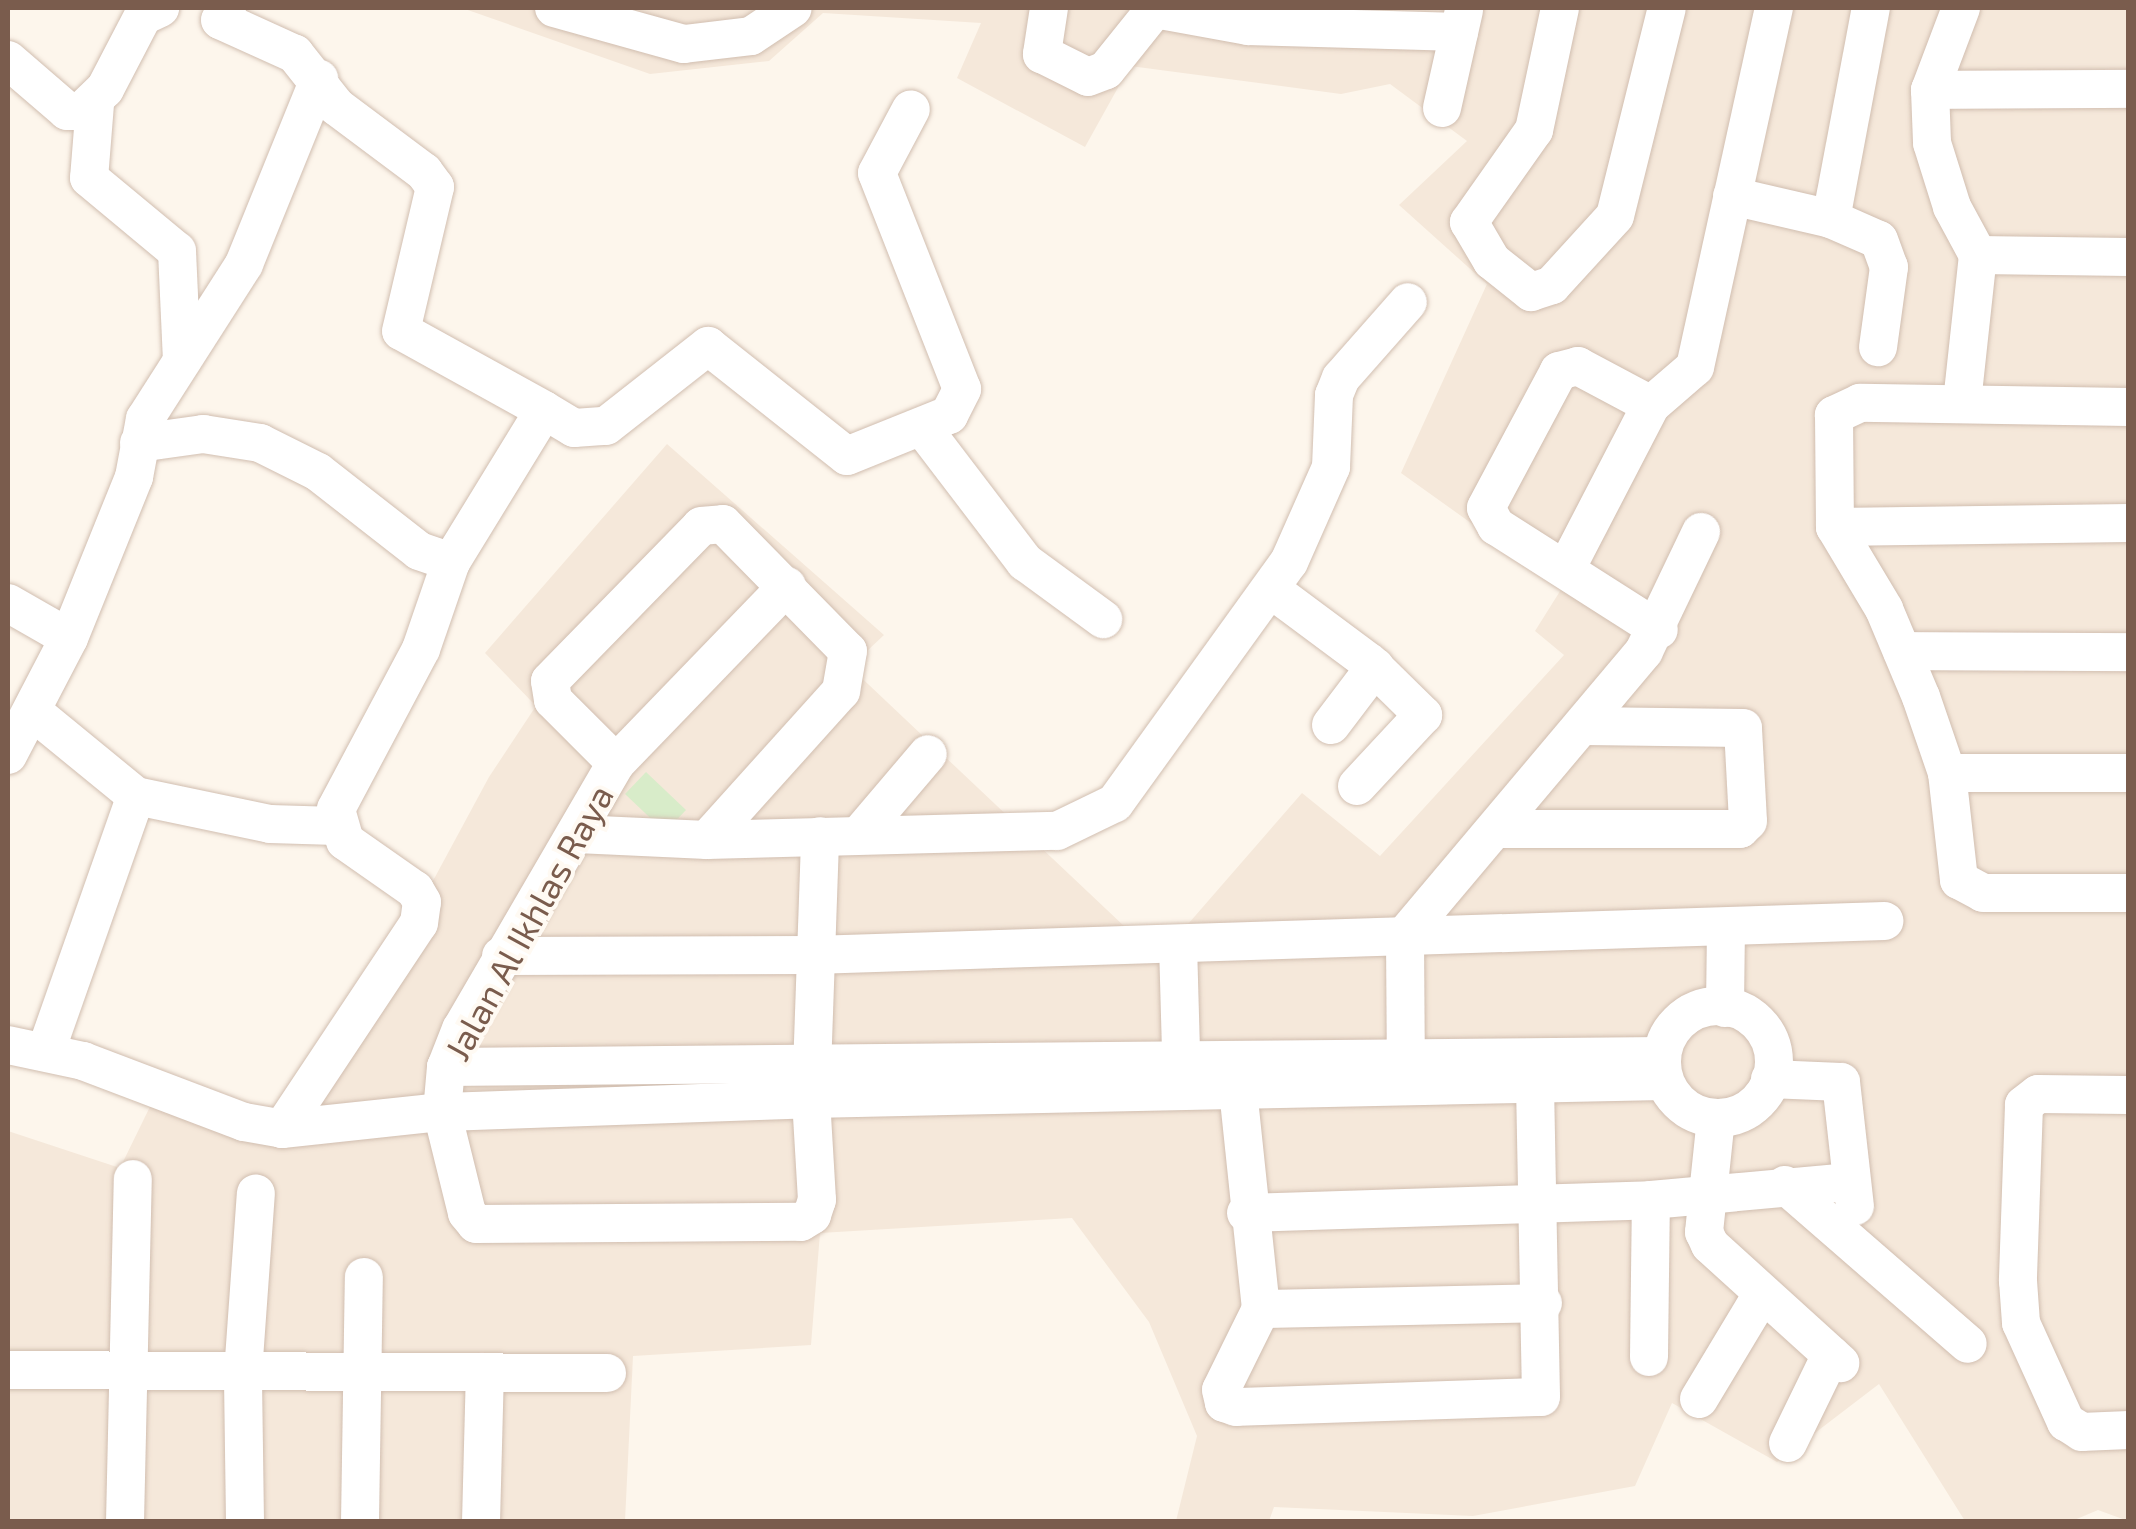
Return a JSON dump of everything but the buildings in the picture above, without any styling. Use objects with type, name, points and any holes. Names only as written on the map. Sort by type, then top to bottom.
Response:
[{"type":"street","points":[[160,8],[143,16],[95,104],[89,178],[178,251],[182,360]]},
{"type":"street","points":[[172,8],[224,14],[296,54],[320,79],[337,107],[424,172],[435,188],[401,331],[574,428],[606,426],[708,346],[847,456],[949,415],[962,389],[877,173],[911,109]]},
{"type":"street","points":[[578,12],[697,43],[765,31],[794,8]]},
{"type":"street","points":[[1049,8],[1042,54],[1088,77],[1106,70],[1155,8],[1250,17],[1462,20],[1442,108]]},
{"type":"street","points":[[1560,8],[1534,130],[1469,222],[1492,261],[1531,292],[1552,285],[1615,216],[1667,8]]},
{"type":"street","points":[[1567,567],[1651,405],[1695,367],[1774,8]]},
{"type":"street","points":[[1831,219],[1871,8]]},
{"type":"street","points":[[1961,8],[1930,90],[1932,142],[1952,207],[1978,255],[1962,403]]},
{"type":"street","points":[[8,60],[67,111],[95,104]]},
{"type":"street","points":[[8,755],[68,638],[134,476],[146,419],[244,264],[320,79]]},
{"type":"street","points":[[1930,90],[2128,89]]},
{"type":"street","points":[[1732,196],[1831,219],[1880,240],[1887,252],[1878,347]]},
{"type":"street","points":[[1978,255],[2128,258]]},
{"type":"street","points":[[577,834],[707,840],[1057,831],[1114,803],[1272,590],[1331,468],[1334,395],[1341,378],[1408,302]]},
{"type":"street","points":[[1651,405],[1568,366],[1550,382],[1506,466],[1487,516],[1659,630]]},
{"type":"street","points":[[2128,406],[1860,403],[1838,410],[1835,527],[1902,652],[1947,774],[1952,854],[1968,890],[2128,894]]},
{"type":"street","points":[[282,1129],[421,914],[414,890],[344,841],[336,826],[344,792],[421,649],[451,562],[544,410]]},
{"type":"street","points":[[922,428],[1025,562],[1103,619]]},
{"type":"street","points":[[139,443],[203,434],[260,442],[318,472],[433,560],[451,562]]},
{"type":"street","points":[[616,763],[553,700],[550,681],[711,520],[723,524],[848,651],[841,692],[707,840]]},
{"type":"street","points":[[1835,527],[2128,523]]},
{"type":"street","points":[[1405,1073],[1405,936],[1584,726],[1659,630],[1701,532]]},
{"type":"street","name":"Jalan Al Ikhlas Raya","points":[[787,586],[616,763],[501,956],[446,1067],[442,1112],[467,1213],[484,1228],[801,1222],[818,1200],[812,1083]]},
{"type":"street","points":[[1272,590],[1374,667],[1423,715],[1357,786]]},
{"type":"street","points":[[8,603],[68,638]]},
{"type":"street","points":[[1902,652],[2128,652]]},
{"type":"street","points":[[1331,725],[1374,667]]},
{"type":"street","points":[[32,712],[136,796],[270,824],[336,826]]},
{"type":"street","points":[[1496,828],[1740,828],[1748,822],[1743,728],[1584,726]]},
{"type":"street","points":[[859,835],[928,754]]},
{"type":"street","points":[[1947,774],[2128,773]]},
{"type":"street","points":[[46,1051],[136,796]]},
{"type":"street","points":[[812,1083],[812,955],[820,836]]},
{"type":"street","points":[[501,956],[812,955],[1884,921]]},
{"type":"street","points":[[1725,1008],[1726,926]]},
{"type":"street","points":[[1178,944],[1182,1076]]},
{"type":"street","points":[[1725,1008],[1758,1023],[1771,1044],[1770,1079],[1747,1111],[1716,1118],[1677,1102],[1663,1068],[1670,1032],[1688,1014],[1725,1008]]},
{"type":"street","points":[[8,1044],[46,1051],[244,1122],[282,1129],[442,1112],[812,1083],[1663,1068]]},
{"type":"street","points":[[446,1067],[812,1083]]},
{"type":"street","points":[[1182,1076],[1238,1090],[1405,1073],[1535,1085],[1663,1068]]},
{"type":"street","points":[[1770,1079],[1838,1079],[1862,1246]]},
{"type":"street","points":[[1238,1090],[1246,1213],[1260,1308],[1221,1390],[1228,1406],[1531,1402],[1545,1382],[1535,1085]]},
{"type":"street","points":[[2128,1095],[2038,1094],[2024,1105],[2018,1282],[2021,1323],[2066,1422],[2082,1432],[2128,1430]]},
{"type":"street","points":[[1716,1118],[1712,1192],[1704,1232],[1710,1245],[1836,1359],[1788,1443]]},
{"type":"street","points":[[125,1522],[124,1369],[133,1179]]},
{"type":"street","points":[[1246,1213],[1651,1200],[1850,1182]]},
{"type":"street","points":[[1785,1185],[1862,1246],[1968,1344]]},
{"type":"street","points":[[246,1522],[243,1374],[256,1193]]},
{"type":"street","points":[[1648,1358],[1651,1200]]},
{"type":"street","points":[[360,1522],[364,1276]]},
{"type":"street","points":[[1699,1400],[1762,1294]]},
{"type":"street","points":[[1260,1308],[1543,1303]]},
{"type":"street","points":[[8,1370],[607,1373]]},
{"type":"street","points":[[481,1522],[485,1372]]},
{"type":"shaded area","points":[[462,8],[2128,8],[2128,1521],[2098,1510],[2072,1521],[1965,1521],[1879,1384],[1777,1462],[1672,1403],[1635,1486],[1473,1516],[1274,1507],[1269,1521],[1176,1521],[1197,1436],[1149,1322],[1072,1218],[820,1233],[811,1345],[633,1356],[625,1521],[8,1522],[8,1131],[120,1168],[165,1076],[283,1123],[339,1055],[489,777],[536,706],[485,653],[667,444],[884,635],[850,667],[1124,926],[1182,931],[1302,793],[1380,856],[1564,655],[1535,631],[1562,588],[1401,473],[1487,284],[1399,205],[1467,141],[1390,84],[1341,94],[1130,66],[1085,147],[957,78],[981,23],[823,13],[769,61],[650,74]]},
{"type":"green space","points":[[646,772],[686,810],[665,832],[625,794]]}]
